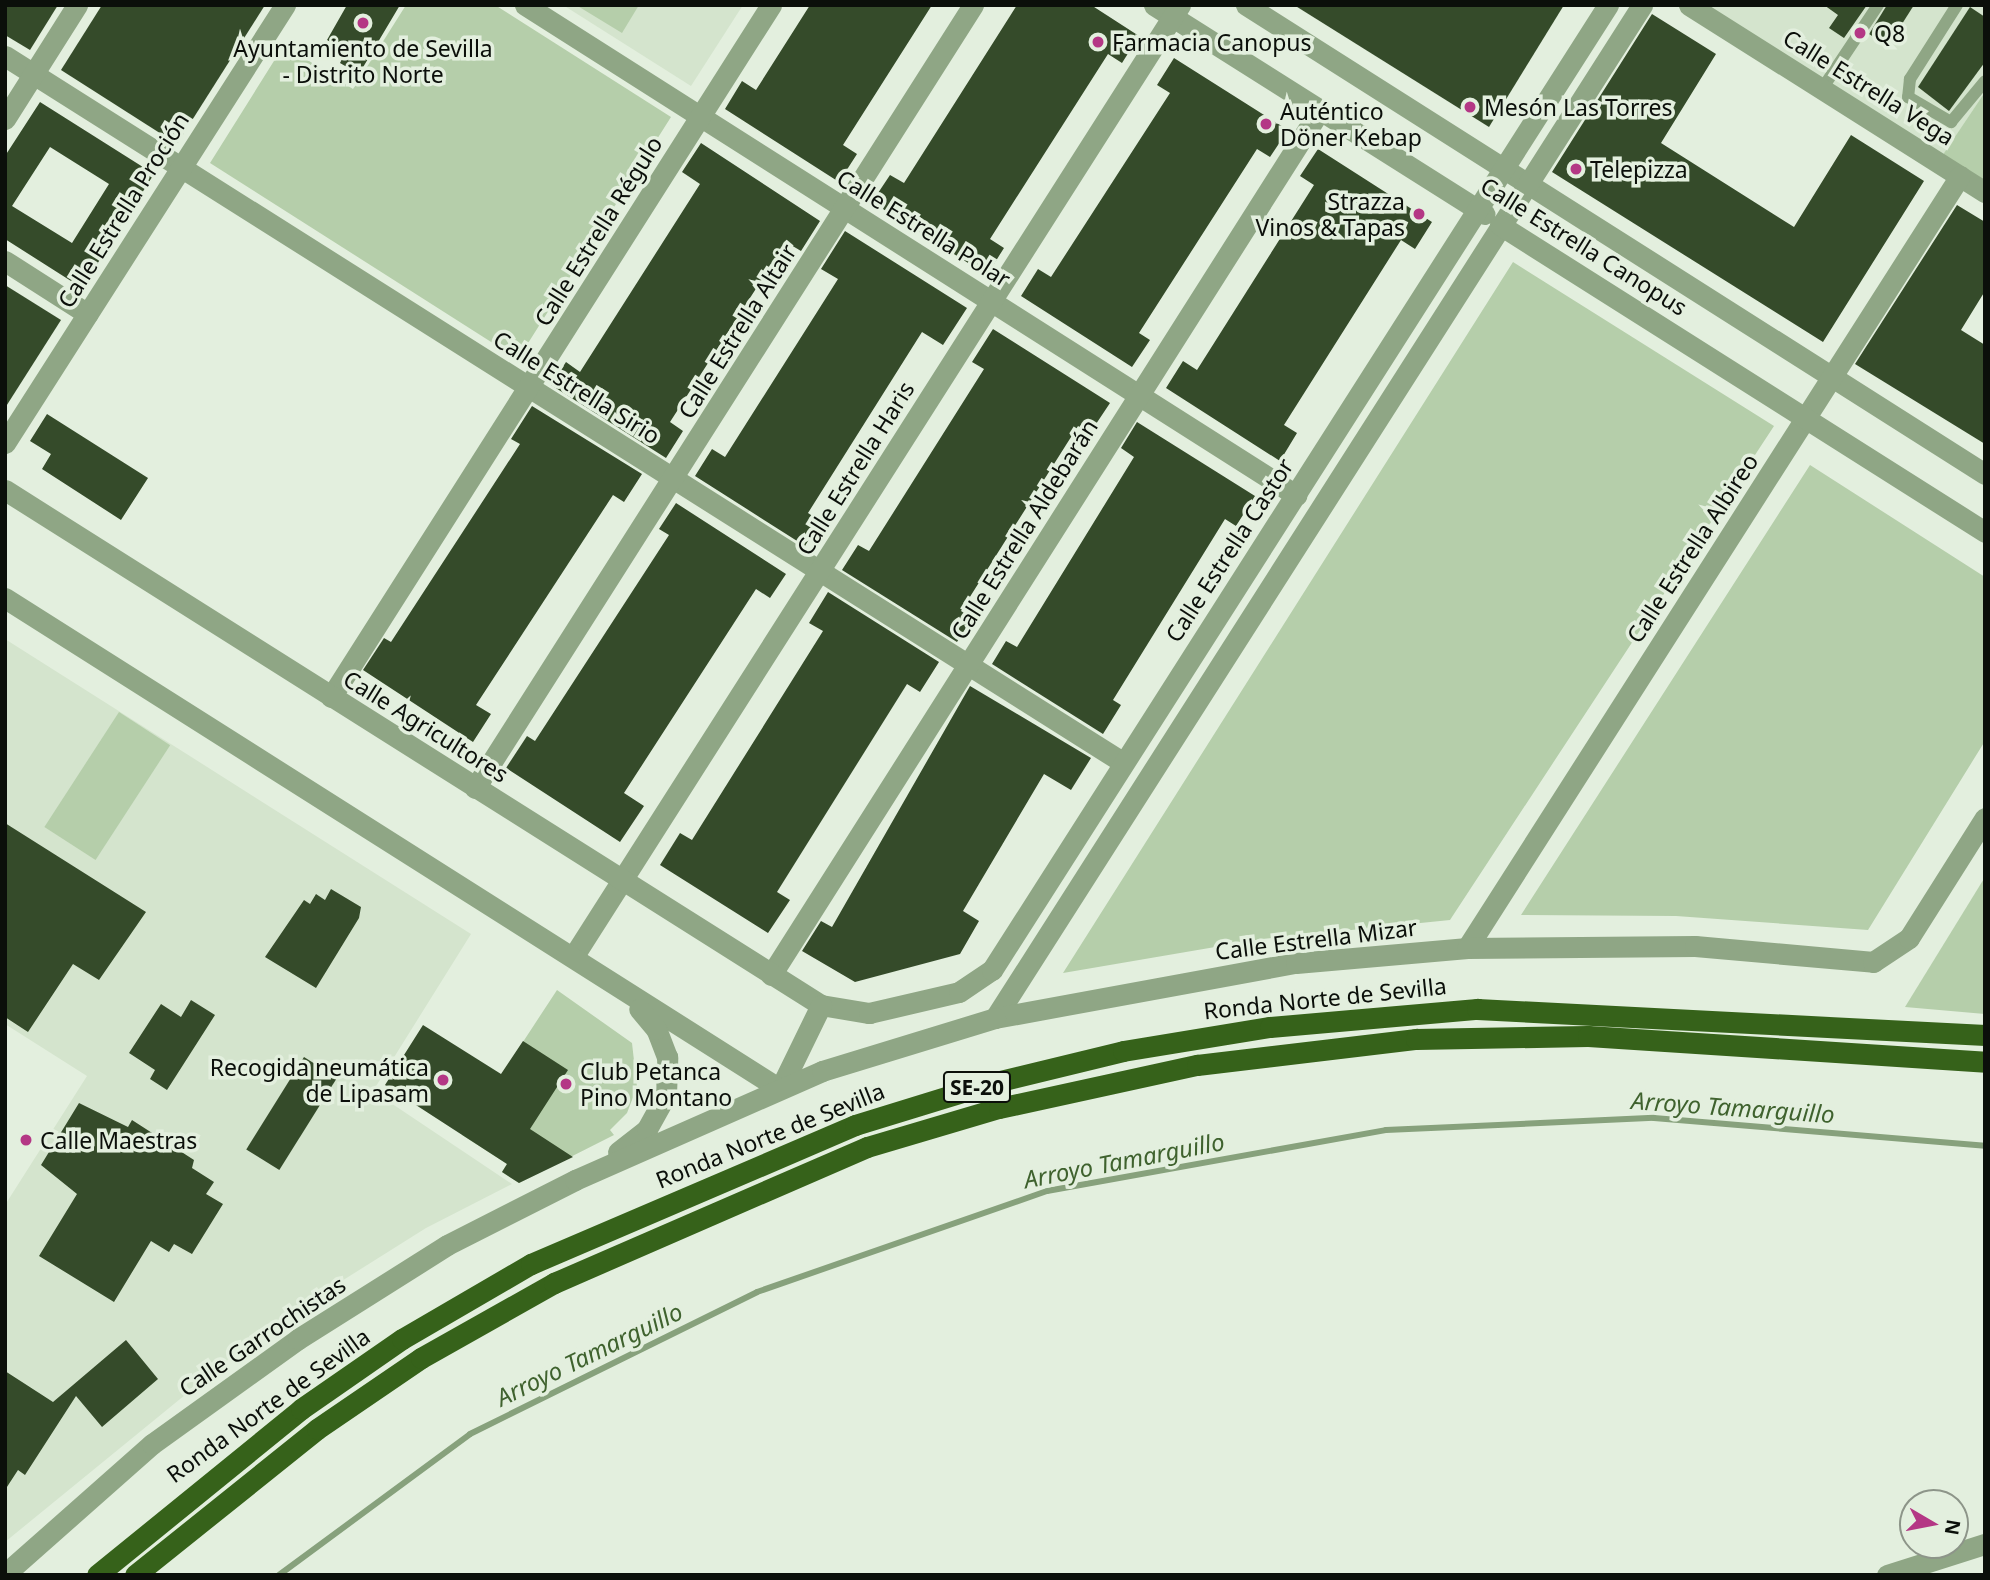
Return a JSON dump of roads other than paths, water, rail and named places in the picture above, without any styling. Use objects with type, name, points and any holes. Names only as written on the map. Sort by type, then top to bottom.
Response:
[{"type":"highway","name":"Ronda Norte de Sevilla","points":[[96,1575],[301,1409],[402,1339],[531,1264],[855,1125],[988,1084],[1123,1051],[1270,1027],[1477,1009],[1985,1035]]},
{"type":"highway","name":"Ronda Norte de Sevilla","points":[[135,1575],[317,1429],[421,1358],[554,1283],[867,1147],[999,1108],[1221,1061],[1416,1039],[1588,1036],[1985,1062]]},
{"type":"street","points":[[5,118],[77,5]]},
{"type":"street","name":"Calle Estrella Proción","points":[[5,443],[285,5]]},
{"type":"street","name":"Calle Estrella Polar","points":[[525,5],[1296,495]]},
{"type":"street","name":"Calle Estrella Régulo","points":[[331,697],[772,5]]},
{"type":"street","name":"Calle Estrella Altair","points":[[475,788],[675,480],[843,208],[973,5]]},
{"type":"street","name":"Calle Estrella Canopus","points":[[1154,5],[1176,11],[1320,110],[1985,532]]},
{"type":"street","name":"Calle Estrella Canopus","points":[[1246,5],[1985,474]]},
{"type":"street","name":"Calle Estrella Castor","points":[[821,1005],[869,1013],[959,992],[992,970],[1122,762],[1296,495],[1474,208],[1608,5]]},
{"type":"street","points":[[995,1018],[1642,5]]},
{"type":"street","name":"Calle Estrella Vega","points":[[1689,5],[1985,192]]},
{"type":"street","name":"Calle Estrella Haris","points":[[573,957],[624,882],[1176,11]]},
{"type":"street","name":"Calle Estrella Sirio","points":[[5,56],[1122,762]]},
{"type":"street","name":"Calle Estrella Aldebarán","points":[[771,975],[1320,110]]},
{"type":"street","name":"Calle Estrella Albireo","points":[[1467,948],[1960,176]]},
{"type":"street","points":[[5,261],[88,314]]},
{"type":"street","name":"Calle Agricultores","points":[[5,490],[821,1005]]},
{"type":"street","points":[[5,598],[780,1089],[821,1005]]},
{"type":"street","name":"Calle Estrella Mizar","points":[[575,1180],[780,1089],[995,1018],[1296,963],[1467,948],[1695,946],[1873,962],[1909,938],[1985,818]]},
{"type":"street","points":[[575,1180],[648,1129],[666,1096],[667,1057],[656,1029],[625,991]]},
{"type":"street","name":"Calle Garrochistas","points":[[5,1574],[152,1444],[298,1339],[447,1245],[575,1180]]},
{"type":"street","points":[[1886,1575],[1985,1544]]},
{"type":"lane","points":[[1822,89],[1878,5]]},
{"type":"lane","points":[[1957,5],[1910,79],[1908,97],[1951,122],[1985,81]]},
{"type":"waterway","name":"Arroyo Tamarguillo","points":[[279,1575],[470,1434],[757,1292],[1047,1191],[1386,1130],[1654,1118],[1985,1146]]},
{"type":"place","name":"Ayuntamiento de Sevilla - Distrito Norte","points":[[363,23]]},
{"type":"place","name":"Q8","points":[[1860,33]]},
{"type":"place","name":"Farmacia Canopus","points":[[1098,42]]},
{"type":"place","name":"Mesón Las Torres","points":[[1470,107]]},
{"type":"place","name":"Auténtico Döner Kebap","points":[[1266,124]]},
{"type":"place","name":"Telepizza","points":[[1576,169]]},
{"type":"place","name":"Strazza Vinos & Tapas","points":[[1419,214]]},
{"type":"place","name":"Recogida neumática de Lipasam","points":[[443,1080]]},
{"type":"place","name":"Club Petanca Pino Montano","points":[[566,1084]]},
{"type":"place","name":"Calle Maestras","points":[[26,1140]]}]
